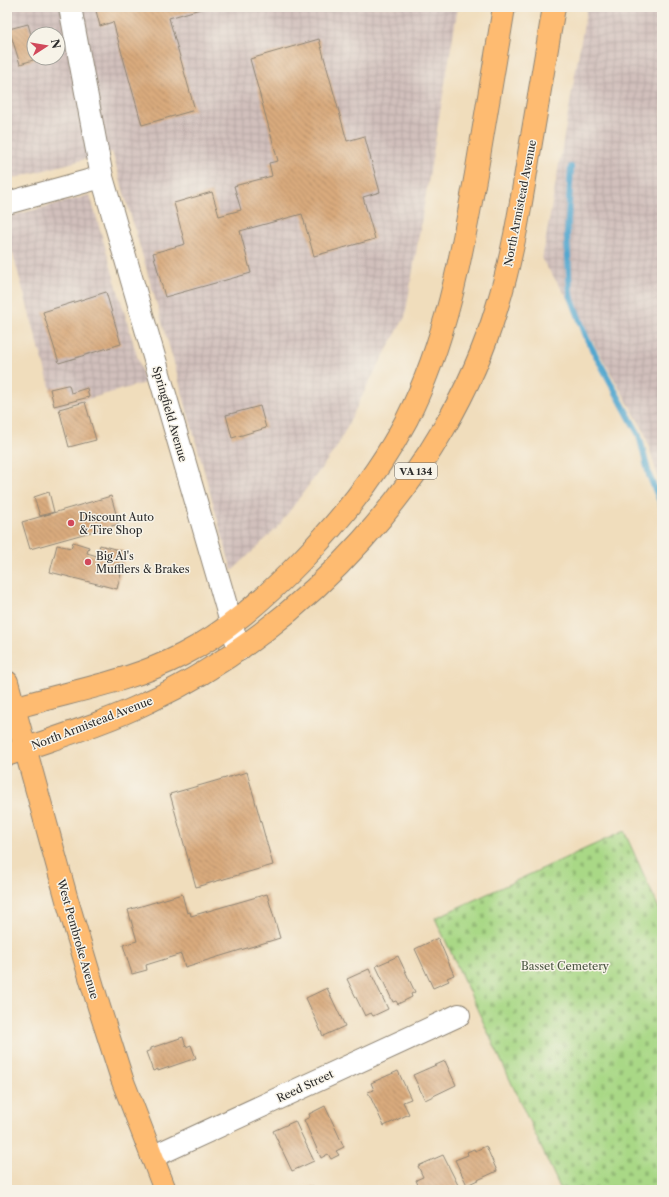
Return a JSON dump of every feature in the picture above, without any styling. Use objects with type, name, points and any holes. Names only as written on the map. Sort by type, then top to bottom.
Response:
[{"type":"main road","name":"VA 134","points":[[10,709],[154,668],[183,655],[231,624],[272,591],[328,533],[372,475],[407,419],[436,352],[450,305],[464,242],[504,7]]},
{"type":"main road","name":"North Armistead Avenue","points":[[16,751],[111,718],[148,703],[178,687],[238,650],[294,609],[356,547],[405,487],[438,439],[472,373],[497,309],[514,243],[554,7]]},
{"type":"main road","name":"West Pembroke Avenue","points":[[7,682],[16,751],[122,1079],[166,1190]]},
{"type":"street","name":"Springfield Avenue","points":[[70,7],[102,177],[238,650]]},
{"type":"street","points":[[7,203],[102,177]]},
{"type":"street","name":"Reed Street","points":[[152,1157],[458,1015]]},
{"type":"shaded area","points":[[7,7],[458,7],[405,317],[368,384],[337,447],[277,528],[232,571],[174,363],[112,152],[7,180]]},
{"type":"shaded area","points":[[587,7],[662,7],[662,490],[644,431],[567,297],[542,260]]},
{"type":"shaded area","points":[[90,195],[145,383],[56,408],[7,233],[7,217]]},
{"type":"green space","name":"Basset Cemetery","points":[[624,831],[662,915],[662,1190],[561,1190],[435,918]]},
{"type":"building","points":[[95,7],[207,7],[169,18],[195,110],[142,125],[113,22],[100,26]]},
{"type":"building","points":[[28,24],[29,26],[26,26],[26,62],[20,64],[9,29]]},
{"type":"building","points":[[319,39],[347,141],[365,136],[380,192],[363,197],[375,239],[314,256],[302,214],[240,231],[251,273],[165,297],[153,253],[185,244],[174,203],[212,192],[219,216],[241,210],[234,186],[272,176],[269,163],[278,161],[250,59]]},
{"type":"building","points":[[106,292],[121,344],[59,363],[43,312]]},
{"type":"building","points":[[69,385],[71,393],[87,388],[89,397],[54,406],[50,389]]},
{"type":"building","points":[[85,402],[96,440],[69,447],[59,409]]},
{"type":"building","points":[[260,406],[266,428],[232,438],[226,415]]},
{"type":"building","points":[[49,492],[54,512],[40,516],[34,497]]},
{"type":"building","name":"Discount Auto & Tire Shop","points":[[111,496],[119,524],[30,549],[22,522]]},
{"type":"building","name":"Big Al's Mufflers & Brakes","points":[[73,542],[89,547],[87,553],[97,556],[100,545],[126,552],[117,589],[50,572],[57,545],[71,548]]},
{"type":"building","points":[[247,772],[273,865],[196,887],[170,794]]},
{"type":"building","points":[[182,894],[187,913],[190,912],[191,916],[267,894],[280,938],[185,967],[181,954],[146,965],[147,970],[132,974],[123,945],[137,941],[128,910]]},
{"type":"building","points":[[438,938],[454,975],[447,978],[449,981],[433,988],[415,949]]},
{"type":"building","points":[[398,956],[415,992],[411,994],[412,997],[398,1004],[396,1001],[393,1002],[376,966]]},
{"type":"building","points":[[369,969],[388,1009],[373,1016],[371,1013],[365,1016],[347,979]]},
{"type":"building","points":[[327,988],[345,1026],[323,1036],[306,998]]},
{"type":"building","points":[[183,1037],[186,1047],[191,1045],[196,1058],[158,1071],[158,1069],[153,1071],[146,1052],[151,1050],[151,1048]]},
{"type":"building","points":[[445,1061],[456,1085],[425,1100],[413,1075]]},
{"type":"building","points":[[398,1071],[411,1099],[403,1102],[409,1114],[384,1126],[368,1092],[374,1090],[371,1083]]},
{"type":"building","points":[[325,1106],[344,1147],[336,1151],[339,1155],[331,1159],[328,1154],[321,1158],[304,1120],[310,1117],[309,1114]]},
{"type":"building","points":[[295,1121],[314,1161],[292,1171],[273,1131]]},
{"type":"building","points":[[486,1146],[497,1171],[467,1185],[455,1160],[468,1155],[467,1152],[474,1149],[475,1151]]},
{"type":"building","points":[[443,1155],[459,1187],[453,1190],[420,1190],[416,1180],[423,1177],[418,1166]]},
{"type":"building","points":[[313,1186],[315,1190],[303,1190]]},
{"type":"waterway","points":[[571,167],[567,236],[570,294],[587,339],[639,435],[649,475],[662,506]]},
{"type":"place","name":"Discount Auto & Tire Shop","points":[[71,523]]},
{"type":"place","name":"Big Al's Mufflers & Brakes","points":[[88,562]]}]
